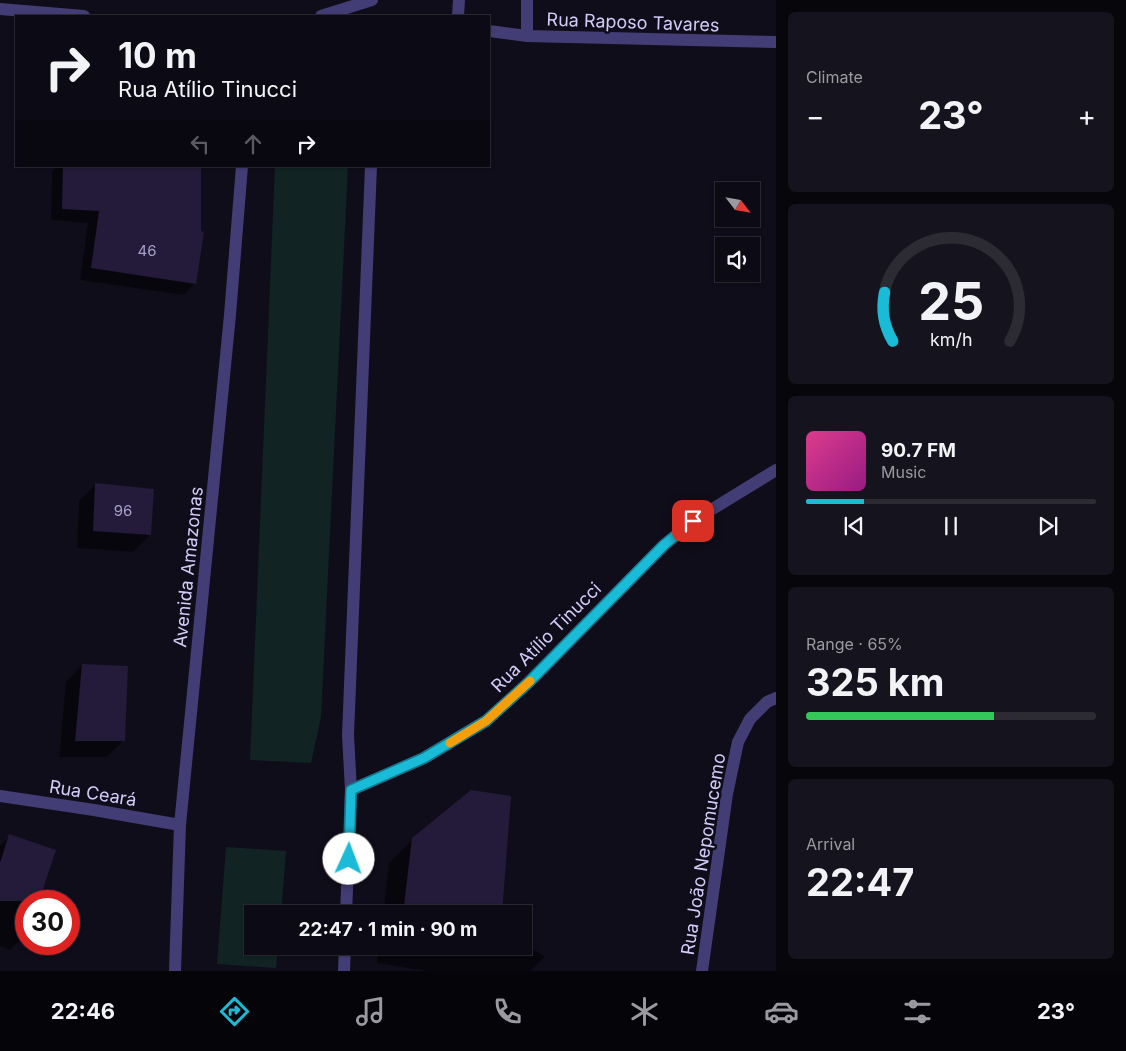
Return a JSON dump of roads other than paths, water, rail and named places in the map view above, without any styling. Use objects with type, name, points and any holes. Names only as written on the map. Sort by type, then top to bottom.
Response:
[{"type":"street","points":[[325,15],[372,0]]},
{"type":"street","points":[[458,15],[459,0]]},
{"type":"street","points":[[527,0],[527,36]]},
{"type":"street","points":[[0,9],[72,15]]},
{"type":"street","name":"Rua Raposo Tavares","points":[[490,31],[527,36],[776,42]]},
{"type":"street","name":"Avenida Amazonas","points":[[175,971],[180,826],[230,315],[242,167]]},
{"type":"street","points":[[346,905],[351,790],[348,735],[371,167]]},
{"type":"street","name":"Rua Atílio Tinucci","points":[[351,790],[424,758],[486,721],[529,682],[664,545],[693,521],[776,470]]},
{"type":"street","name":"Rua João Nepomucemo","points":[[702,971],[727,794],[738,742],[750,719],[767,702],[776,698]]},
{"type":"street","name":"Rua Ceará","points":[[0,796],[94,810],[180,826]]},
{"type":"street","points":[[344,971],[345,955]]}]
